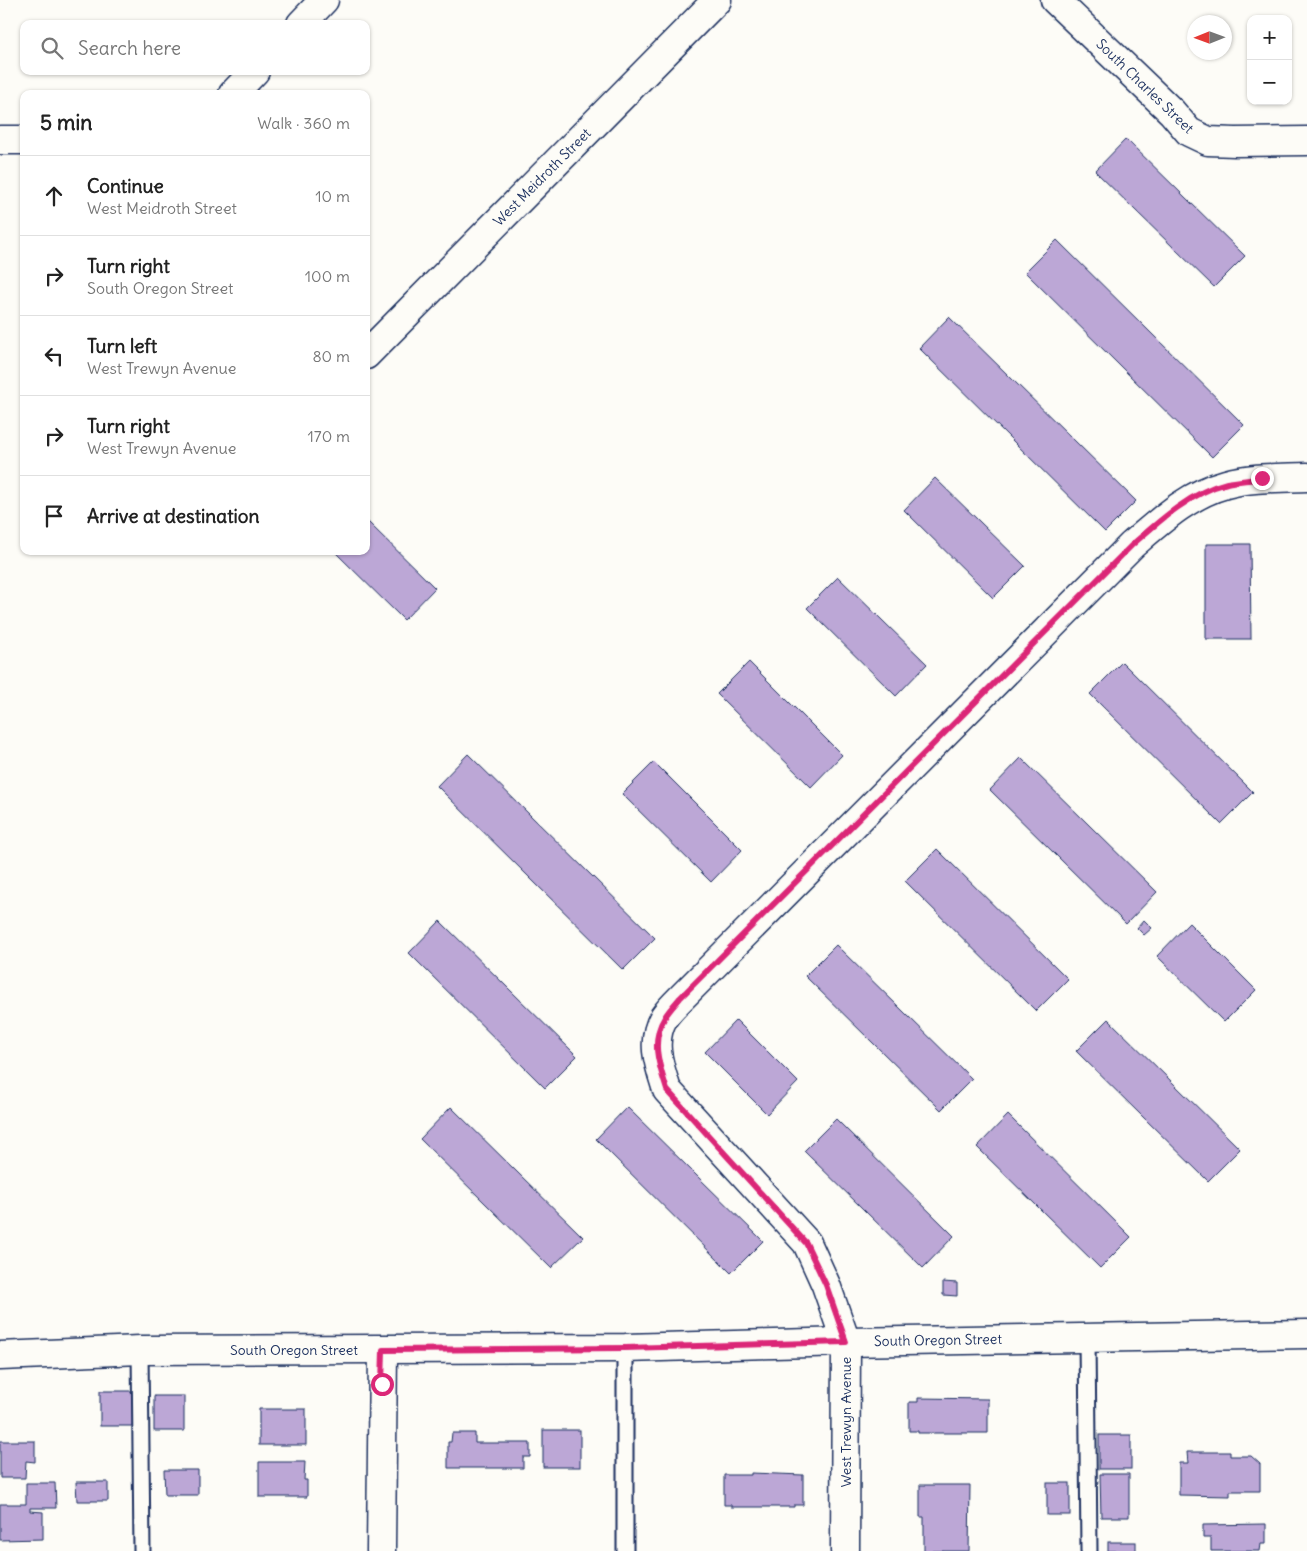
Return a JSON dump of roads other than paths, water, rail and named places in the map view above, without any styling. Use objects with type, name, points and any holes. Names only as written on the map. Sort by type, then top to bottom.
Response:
[{"type":"street","points":[[305,20],[324,0]]},
{"type":"street","name":"West Meidroth Street","points":[[370,350],[717,0]]},
{"type":"street","name":"South Charles Street","points":[[1055,0],[1172,112],[1189,132],[1208,141],[1307,141]]},
{"type":"street","points":[[237,90],[252,75]]},
{"type":"street","points":[[0,140],[20,140]]},
{"type":"street","name":"West Trewyn Avenue","points":[[845,1551],[846,1342],[826,1285],[806,1243],[667,1090],[658,1060],[656,1040],[664,1018],[680,998],[1132,545],[1169,513],[1196,496],[1226,484],[1262,478],[1307,477]]},
{"type":"street","name":"South Oregon Street","points":[[0,1356],[140,1350],[625,1348],[1307,1334]]},
{"type":"street","points":[[380,1551],[383,1350]]},
{"type":"lane","points":[[1087,1338],[1089,1551]]},
{"type":"lane","points":[[625,1348],[625,1551]]},
{"type":"lane","points":[[140,1350],[142,1551]]}]
